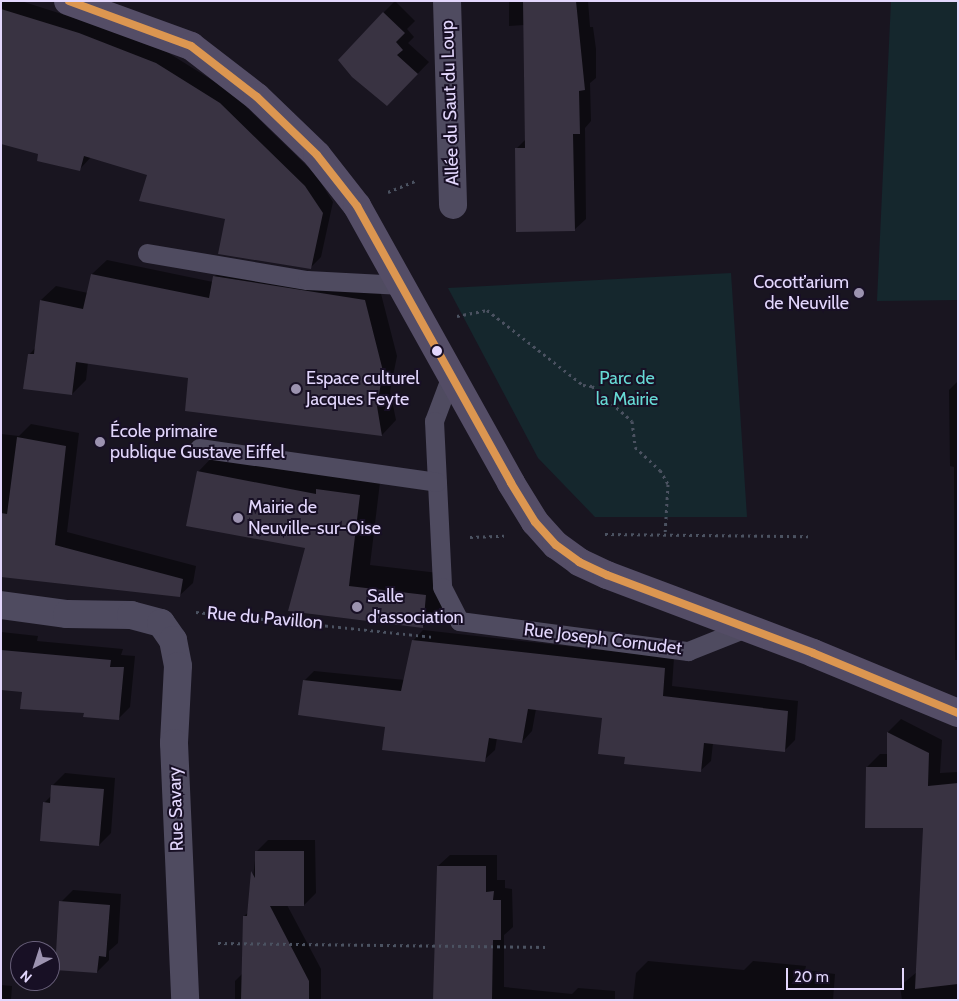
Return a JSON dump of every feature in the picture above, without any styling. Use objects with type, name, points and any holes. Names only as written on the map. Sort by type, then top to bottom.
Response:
[{"type":"street","points":[[68,1],[191,46],[223,67],[298,136],[332,172],[357,206],[402,284],[511,483],[545,534],[569,555],[591,568],[743,629],[813,652],[958,713]]},
{"type":"street","name":"Allée du Saut du Loup","points":[[447,1],[453,205]]},
{"type":"street","name":"Rue Savary","points":[[1,605],[67,614],[131,615],[160,623],[173,640],[178,666],[174,743],[184,1000]]},
{"type":"lane","points":[[147,253],[307,280],[402,284]]},
{"type":"lane","points":[[452,373],[434,421],[442,586],[459,621]]},
{"type":"lane","points":[[199,448],[437,482]]},
{"type":"lane","name":"Rue Joseph Cornudet","points":[[459,621],[688,652],[743,629]]},
{"type":"path","points":[[387,193],[405,184]]},
{"type":"path","points":[[456,316],[487,310],[583,385],[592,386],[632,421],[635,447],[660,470],[668,484],[665,534]]},
{"type":"path","points":[[439,539],[545,534]]},
{"type":"path","points":[[601,534],[808,536]]},
{"type":"path","name":"Rue du Pavillon","points":[[191,611],[357,627],[443,638],[459,621]]},
{"type":"path","points":[[214,943],[549,947]]},
{"type":"green space","points":[[891,1],[958,1],[958,300],[877,301]]},
{"type":"green space","name":"Parc de la Mairie","points":[[731,273],[747,517],[595,517],[538,458],[448,288]]},
{"type":"building","points":[[523,1],[576,1],[585,90],[579,91],[580,134],[573,134],[575,231],[516,232],[515,148],[525,148]]},
{"type":"building","points":[[1,9],[79,33],[156,63],[220,103],[305,186],[323,213],[311,269],[218,254],[225,219],[139,201],[147,175],[84,156],[80,171],[37,161],[38,154],[1,144]]},
{"type":"building","points":[[383,12],[405,33],[396,42],[403,50],[397,55],[418,74],[387,106],[352,77],[338,60]]},
{"type":"building","points":[[91,274],[209,298],[213,276],[365,300],[383,371],[377,406],[382,436],[185,411],[188,378],[76,362],[72,395],[23,389],[28,354],[34,354],[40,300],[83,309]]},
{"type":"building","points":[[17,437],[66,446],[55,545],[183,579],[180,597],[1,577],[1,513],[7,514]]},
{"type":"building","points":[[197,471],[316,494],[316,489],[360,495],[349,586],[426,595],[423,628],[288,611],[305,548],[186,526]]},
{"type":"building","points":[[412,640],[665,668],[663,696],[788,711],[785,752],[704,743],[701,772],[624,764],[625,757],[598,754],[602,718],[528,709],[522,743],[489,738],[485,762],[382,750],[385,727],[298,715],[303,680],[401,691]]},
{"type":"building","points":[[1,650],[111,660],[110,667],[124,667],[119,720],[83,717],[84,713],[20,709],[22,692],[1,690]]},
{"type":"building","points":[[887,732],[929,753],[928,786],[958,783],[958,984],[915,989],[923,828],[865,828],[866,767],[887,767]]},
{"type":"building","points":[[51,785],[104,789],[99,846],[40,841],[43,802],[50,803]]},
{"type":"building","points":[[255,851],[304,851],[304,906],[270,906],[309,981],[309,1000],[241,1000],[243,916],[247,916],[251,871],[255,878]]},
{"type":"building","points":[[437,866],[486,866],[486,892],[494,891],[493,900],[501,900],[501,940],[493,940],[492,1000],[433,1000]]},
{"type":"building","points":[[59,901],[110,905],[106,957],[99,956],[97,973],[60,970],[60,941],[57,941]]},
{"type":"transit line","points":[[69,1],[191,46],[257,97],[317,155],[357,206],[511,483],[535,522],[556,545],[579,562],[607,575],[813,653],[958,713]]},
{"type":"place","name":"Cocott’arium de Neuville","points":[[859,293]]},
{"type":"place","name":"Espace culturel Jacques Feyte","points":[[296,389]]},
{"type":"place","name":"École primaire publique Gustave Eiffel","points":[[100,442]]},
{"type":"place","name":"Mairie de Neuville-sur-Oise","points":[[238,518]]},
{"type":"place","name":"Salle d'association","points":[[357,607]]}]
